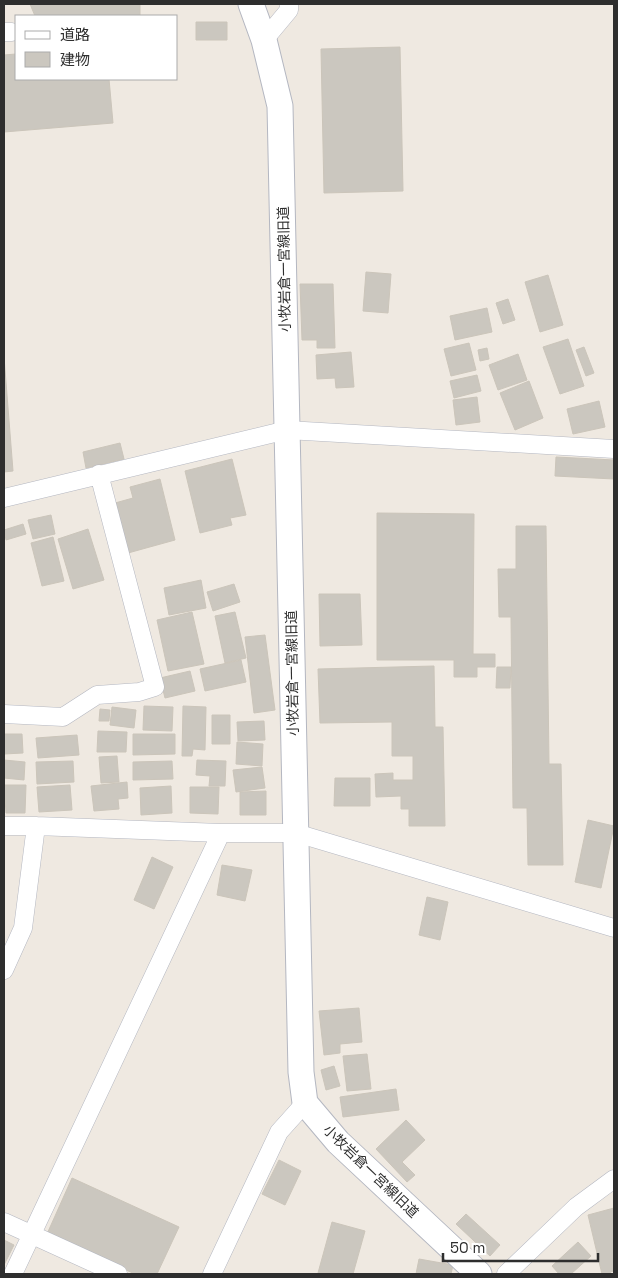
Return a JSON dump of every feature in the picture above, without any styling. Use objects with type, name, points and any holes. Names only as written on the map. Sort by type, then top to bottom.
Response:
[{"type":"street","name":"小牧岩倉一宮線旧道","points":[[251,4],[264,40],[280,106],[302,1072],[306,1103],[338,1142],[479,1274]]},
{"type":"street","points":[[264,40],[289,10],[288,4]]},
{"type":"street","points":[[4,498],[287,430],[614,449]]},
{"type":"street","points":[[4,714],[63,717],[97,695],[139,692],[155,687],[99,474]]},
{"type":"street","points":[[4,826],[221,833],[296,833],[614,928]]},
{"type":"street","points":[[4,970],[23,928],[36,826]]},
{"type":"street","points":[[13,1274],[221,833]]},
{"type":"street","points":[[212,1274],[279,1132],[306,1103]]},
{"type":"street","points":[[506,1274],[576,1207],[614,1179]]},
{"type":"street","points":[[4,1222],[118,1274]]},
{"type":"building","points":[[30,4],[140,4],[140,15],[35,15]]},
{"type":"building","points":[[196,22],[227,22],[227,40],[196,40]]},
{"type":"building","points":[[400,47],[403,191],[324,193],[321,49]]},
{"type":"building","points":[[15,54],[15,80],[109,80],[113,123],[4,132],[4,55]]},
{"type":"building","points":[[366,272],[391,274],[388,313],[363,311]]},
{"type":"building","points":[[548,275],[563,325],[540,332],[525,282]]},
{"type":"building","points":[[300,284],[333,284],[335,348],[317,348],[317,340],[302,340]]},
{"type":"building","points":[[508,299],[515,320],[503,324],[496,303]]},
{"type":"building","points":[[487,308],[492,332],[455,340],[450,316]]},
{"type":"building","points":[[568,339],[584,386],[560,394],[543,347]]},
{"type":"building","points":[[469,343],[476,370],[451,376],[444,349]]},
{"type":"building","points":[[584,347],[594,373],[586,376],[576,350]]},
{"type":"building","points":[[487,348],[489,359],[480,361],[478,350]]},
{"type":"building","points":[[351,352],[354,387],[336,388],[335,378],[317,379],[316,355]]},
{"type":"building","points":[[518,354],[527,380],[498,390],[489,365]]},
{"type":"building","points":[[4,357],[13,471],[4,472]]},
{"type":"building","points":[[477,375],[481,391],[454,398],[450,381]]},
{"type":"building","points":[[529,381],[543,418],[515,430],[500,393]]},
{"type":"building","points":[[477,397],[480,422],[456,425],[453,400]]},
{"type":"building","points":[[599,401],[605,427],[573,434],[567,409]]},
{"type":"building","points":[[120,443],[124,459],[86,468],[83,452]]},
{"type":"building","points":[[556,457],[614,460],[614,479],[555,476]]},
{"type":"building","points":[[232,459],[246,515],[230,518],[232,525],[200,533],[185,471]]},
{"type":"building","points":[[160,479],[175,540],[128,553],[115,503],[133,498],[130,487]]},
{"type":"building","points":[[377,513],[474,514],[473,654],[495,654],[495,667],[477,667],[477,677],[454,677],[454,660],[377,660]]},
{"type":"building","points":[[51,515],[55,534],[33,539],[28,520]]},
{"type":"building","points":[[23,524],[26,534],[6,540],[4,530]]},
{"type":"building","points":[[516,526],[546,526],[549,764],[561,764],[563,865],[528,865],[527,808],[513,808],[511,617],[499,617],[498,569],[516,569]]},
{"type":"building","points":[[88,529],[104,580],[73,589],[58,539]]},
{"type":"building","points":[[53,537],[64,581],[42,586],[31,543]]},
{"type":"building","points":[[201,580],[206,608],[169,615],[164,588]]},
{"type":"building","points":[[234,584],[240,602],[213,611],[207,592]]},
{"type":"building","points":[[319,594],[360,594],[362,645],[320,646]]},
{"type":"building","points":[[192,612],[204,664],[168,671],[157,620]]},
{"type":"building","points":[[235,612],[246,658],[225,663],[215,616]]},
{"type":"building","points":[[265,635],[275,710],[254,713],[245,637]]},
{"type":"building","points":[[241,660],[246,682],[205,691],[200,669]]},
{"type":"building","points":[[434,666],[435,727],[443,727],[445,826],[409,826],[409,809],[401,809],[401,796],[376,797],[375,774],[393,773],[393,780],[413,780],[413,756],[392,756],[392,722],[320,723],[318,669]]},
{"type":"building","points":[[497,667],[511,667],[510,688],[496,688]]},
{"type":"building","points":[[190,671],[195,691],[165,698],[160,678]]},
{"type":"building","points":[[144,706],[173,707],[172,731],[143,730]]},
{"type":"building","points":[[183,706],[206,707],[205,750],[193,749],[192,756],[182,756]]},
{"type":"building","points":[[112,707],[136,710],[134,728],[110,725]]},
{"type":"building","points":[[100,709],[110,710],[109,721],[99,721]]},
{"type":"building","points":[[212,715],[230,715],[230,744],[212,744]]},
{"type":"building","points":[[264,721],[265,740],[238,741],[237,722]]},
{"type":"building","points":[[98,731],[127,732],[126,752],[97,752]]},
{"type":"building","points":[[4,734],[22,734],[23,753],[4,754]]},
{"type":"building","points":[[133,734],[175,734],[175,754],[133,755]]},
{"type":"building","points":[[77,735],[79,755],[38,758],[36,738]]},
{"type":"building","points":[[237,742],[263,744],[262,766],[236,764]]},
{"type":"building","points":[[117,756],[119,782],[101,783],[99,757]]},
{"type":"building","points":[[4,760],[25,762],[24,780],[4,778]]},
{"type":"building","points":[[197,760],[226,761],[225,786],[209,786],[210,776],[196,775]]},
{"type":"building","points":[[73,761],[74,782],[37,784],[36,762]]},
{"type":"building","points":[[172,761],[173,779],[133,780],[133,762]]},
{"type":"building","points":[[262,767],[265,788],[236,792],[233,770]]},
{"type":"building","points":[[335,778],[370,778],[370,806],[334,806]]},
{"type":"building","points":[[127,782],[128,798],[118,799],[119,809],[94,811],[91,786]]},
{"type":"building","points":[[4,785],[26,785],[25,813],[6,813]]},
{"type":"building","points":[[70,785],[72,810],[39,812],[37,787]]},
{"type":"building","points":[[171,786],[172,813],[141,815],[140,788]]},
{"type":"building","points":[[190,787],[219,787],[218,814],[190,813]]},
{"type":"building","points":[[266,791],[266,815],[240,815],[240,792]]},
{"type":"building","points":[[588,820],[614,826],[601,888],[575,882]]},
{"type":"building","points":[[152,857],[173,867],[154,909],[134,900]]},
{"type":"building","points":[[222,865],[252,870],[245,901],[217,895]]},
{"type":"building","points":[[427,897],[448,902],[440,940],[419,935]]},
{"type":"building","points":[[359,1008],[362,1042],[340,1044],[340,1053],[324,1055],[319,1011]]},
{"type":"building","points":[[367,1054],[371,1089],[347,1091],[343,1056]]},
{"type":"building","points":[[334,1066],[340,1086],[326,1090],[321,1070]]},
{"type":"building","points":[[396,1089],[399,1110],[343,1117],[340,1097]]},
{"type":"building","points":[[406,1120],[425,1140],[402,1162],[415,1175],[407,1182],[376,1149]]},
{"type":"building","points":[[279,1160],[301,1171],[285,1205],[262,1194]]},
{"type":"building","points":[[72,1178],[179,1227],[157,1274],[135,1274],[47,1234]]},
{"type":"building","points":[[614,1208],[614,1271],[610,1272],[611,1274],[602,1274],[588,1215]]},
{"type":"building","points":[[466,1214],[500,1245],[490,1256],[456,1224]]},
{"type":"building","points":[[332,1222],[365,1231],[353,1274],[318,1273]]},
{"type":"building","points":[[4,1240],[14,1245],[4,1265]]},
{"type":"building","points":[[578,1242],[591,1256],[571,1274],[559,1274],[552,1266]]},
{"type":"building","points":[[419,1259],[453,1265],[451,1274],[416,1274]]}]
